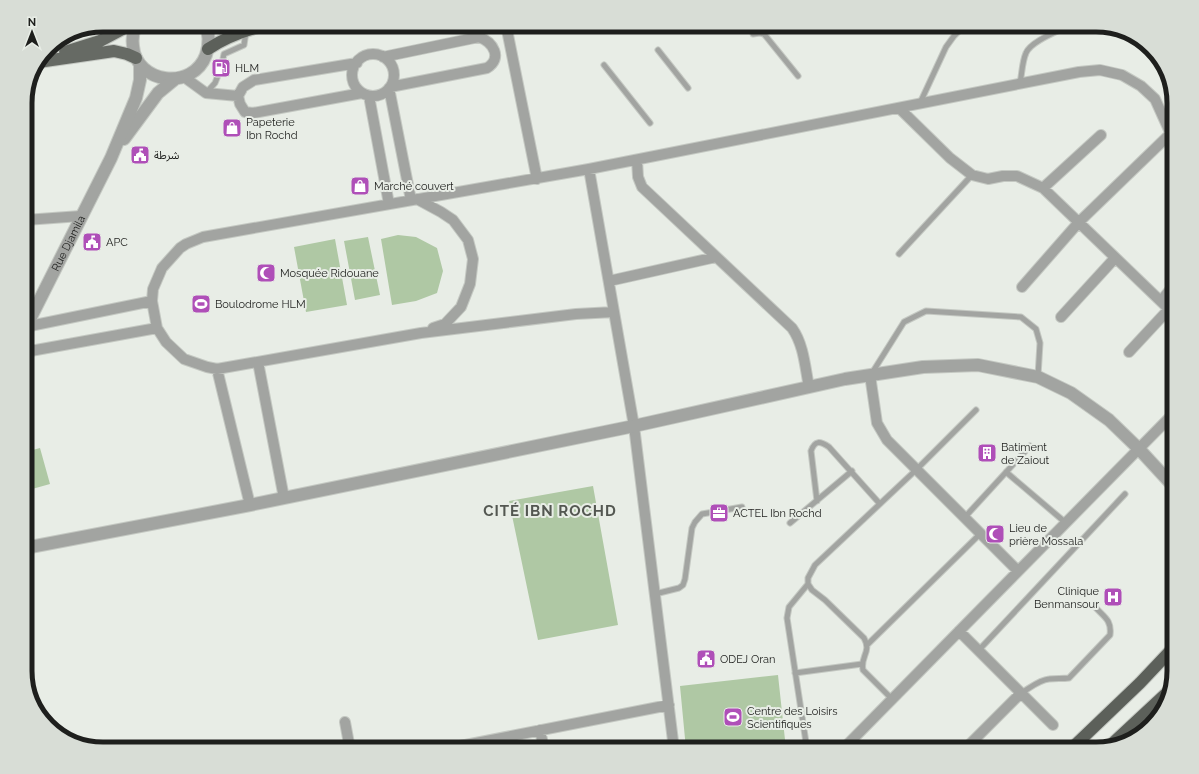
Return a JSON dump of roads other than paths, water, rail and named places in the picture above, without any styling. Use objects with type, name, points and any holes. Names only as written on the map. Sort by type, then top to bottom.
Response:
[{"type":"highway","points":[[208,49],[218,42],[241,32]]},
{"type":"highway","points":[[1078,742],[1140,683],[1167,654]]},
{"type":"highway","points":[[1118,739],[1161,698]]},
{"type":"main road","points":[[49,57],[100,41],[117,32]]},
{"type":"main road","points":[[47,60],[114,51],[127,54],[138,61]]},
{"type":"street","points":[[111,158],[136,98],[140,80],[138,61],[133,49],[132,39],[133,32]]},
{"type":"street","points":[[111,158],[158,93],[179,78],[193,72],[200,66],[208,49],[209,38],[207,32]]},
{"type":"street","points":[[507,32],[537,179]]},
{"type":"street","points":[[357,62],[254,80],[243,87],[238,96],[240,104],[245,112],[253,113],[365,94],[375,96],[380,95],[390,88],[487,68],[492,65],[495,59],[495,52],[492,45],[485,39],[479,37],[382,57]]},
{"type":"street","points":[[389,204],[365,94],[357,88],[353,82],[352,75],[353,68],[357,62],[368,55],[382,57],[388,61],[392,67],[394,74],[390,88],[414,200]]},
{"type":"street","points":[[138,61],[152,74],[159,78],[179,78],[206,93],[238,96]]},
{"type":"street","points":[[614,312],[576,314],[421,333],[218,369],[207,368],[184,359],[166,342],[157,328],[152,301],[153,289],[162,268],[180,248],[203,237],[537,179],[1079,72],[1100,70],[1122,75],[1141,86],[1155,99],[1167,126]]},
{"type":"street","points":[[899,108],[950,158],[972,174],[988,179],[1003,176],[1017,176],[1043,188],[1167,307]]},
{"type":"street","points":[[1043,188],[1101,135]]},
{"type":"street","points":[[1022,287],[1079,222],[1167,142]]},
{"type":"street","name":"Rue Djamila","points":[[32,314],[111,158]]},
{"type":"street","points":[[637,160],[638,177],[642,187],[792,328],[802,347],[809,387]]},
{"type":"street","points":[[589,169],[634,426],[673,742]]},
{"type":"street","points":[[414,200],[441,212],[452,220],[468,240],[473,259],[470,284],[461,307],[445,324],[421,333]]},
{"type":"street","points":[[32,220],[81,216]]},
{"type":"street","points":[[609,281],[716,257]]},
{"type":"street","points":[[1061,317],[1116,258]]},
{"type":"street","points":[[1161,301],[1167,294]]},
{"type":"street","points":[[32,327],[152,301]]},
{"type":"street","points":[[1129,352],[1167,315]]},
{"type":"street","points":[[32,351],[157,328]]},
{"type":"street","points":[[258,362],[284,498]]},
{"type":"street","points":[[32,547],[250,505],[634,426],[845,379],[923,367],[978,365],[1038,377],[1071,393],[1109,420],[1139,449],[1167,479]]},
{"type":"street","points":[[218,369],[250,505]]},
{"type":"street","points":[[870,375],[877,424],[887,440],[1018,571]]},
{"type":"street","points":[[850,742],[1167,420]]},
{"type":"street","points":[[959,632],[1052,725]]},
{"type":"street","points":[[972,742],[1021,693]]},
{"type":"street","points":[[480,742],[669,705]]},
{"type":"street","points":[[345,722],[349,742]]},
{"type":"street","points":[[540,730],[543,742]]},
{"type":"lane","points":[[206,93],[215,83],[221,68],[224,54],[244,45],[246,32]]},
{"type":"lane","points":[[920,103],[946,47],[958,32]]},
{"type":"lane","points":[[1020,83],[1025,54],[1029,48],[1035,43],[1056,32]]},
{"type":"lane","points":[[753,34],[764,34],[798,76]]},
{"type":"lane","points":[[658,50],[688,88]]},
{"type":"lane","points":[[604,65],[650,124]]},
{"type":"lane","points":[[899,254],[972,174]]},
{"type":"lane","points":[[870,375],[904,322],[926,311],[1021,317],[1036,329],[1040,343],[1038,377]]},
{"type":"lane","points":[[892,699],[863,670],[862,664],[867,650],[867,644],[864,638],[825,600],[812,590],[808,584],[808,578],[815,565],[917,469],[976,410]]},
{"type":"lane","points":[[817,501],[811,451],[813,446],[817,443],[822,443],[829,447],[852,471],[880,504]]},
{"type":"lane","points":[[965,517],[1030,446]]},
{"type":"lane","points":[[790,523],[852,471]]},
{"type":"lane","points":[[1006,472],[1066,523]]},
{"type":"lane","points":[[978,651],[1125,494]]},
{"type":"lane","points":[[655,594],[679,588],[683,585],[692,528],[702,514],[742,507]]},
{"type":"lane","points":[[867,644],[981,533]]},
{"type":"lane","points":[[805,742],[787,618],[789,607],[808,584]]},
{"type":"lane","points":[[1021,693],[1041,680],[1069,678],[1110,635],[1110,622],[1095,607]]},
{"type":"lane","points":[[795,673],[862,664]]},
{"type":"place","name":"HLM","points":[[221,68]]},
{"type":"place","name":"Papeterie Ibn Rochd","points":[[232,128]]},
{"type":"place","name":"شرطة","points":[[140,155]]},
{"type":"place","name":"Marché couvert","points":[[360,186]]},
{"type":"place","name":"APC","points":[[92,242]]},
{"type":"place","name":"Mosquée Ridouane","points":[[266,273]]},
{"type":"place","name":"Boulodrome HLM","points":[[201,304]]},
{"type":"place","name":"Batiment de Zaiout","points":[[987,453]]},
{"type":"place","name":"ACTEL Ibn Rochd","points":[[719,513]]},
{"type":"place","name":"Lieu de prière Mossala","points":[[995,534]]},
{"type":"place","name":"Clinique Benmansour","points":[[1113,597]]},
{"type":"place","name":"ODEJ Oran","points":[[706,659]]},
{"type":"place","name":"Centre des Loisirs Scientifiques","points":[[733,717]]},
{"type":"district","name":"CITÉ IBN ROCHD","points":[[550,511]]}]
